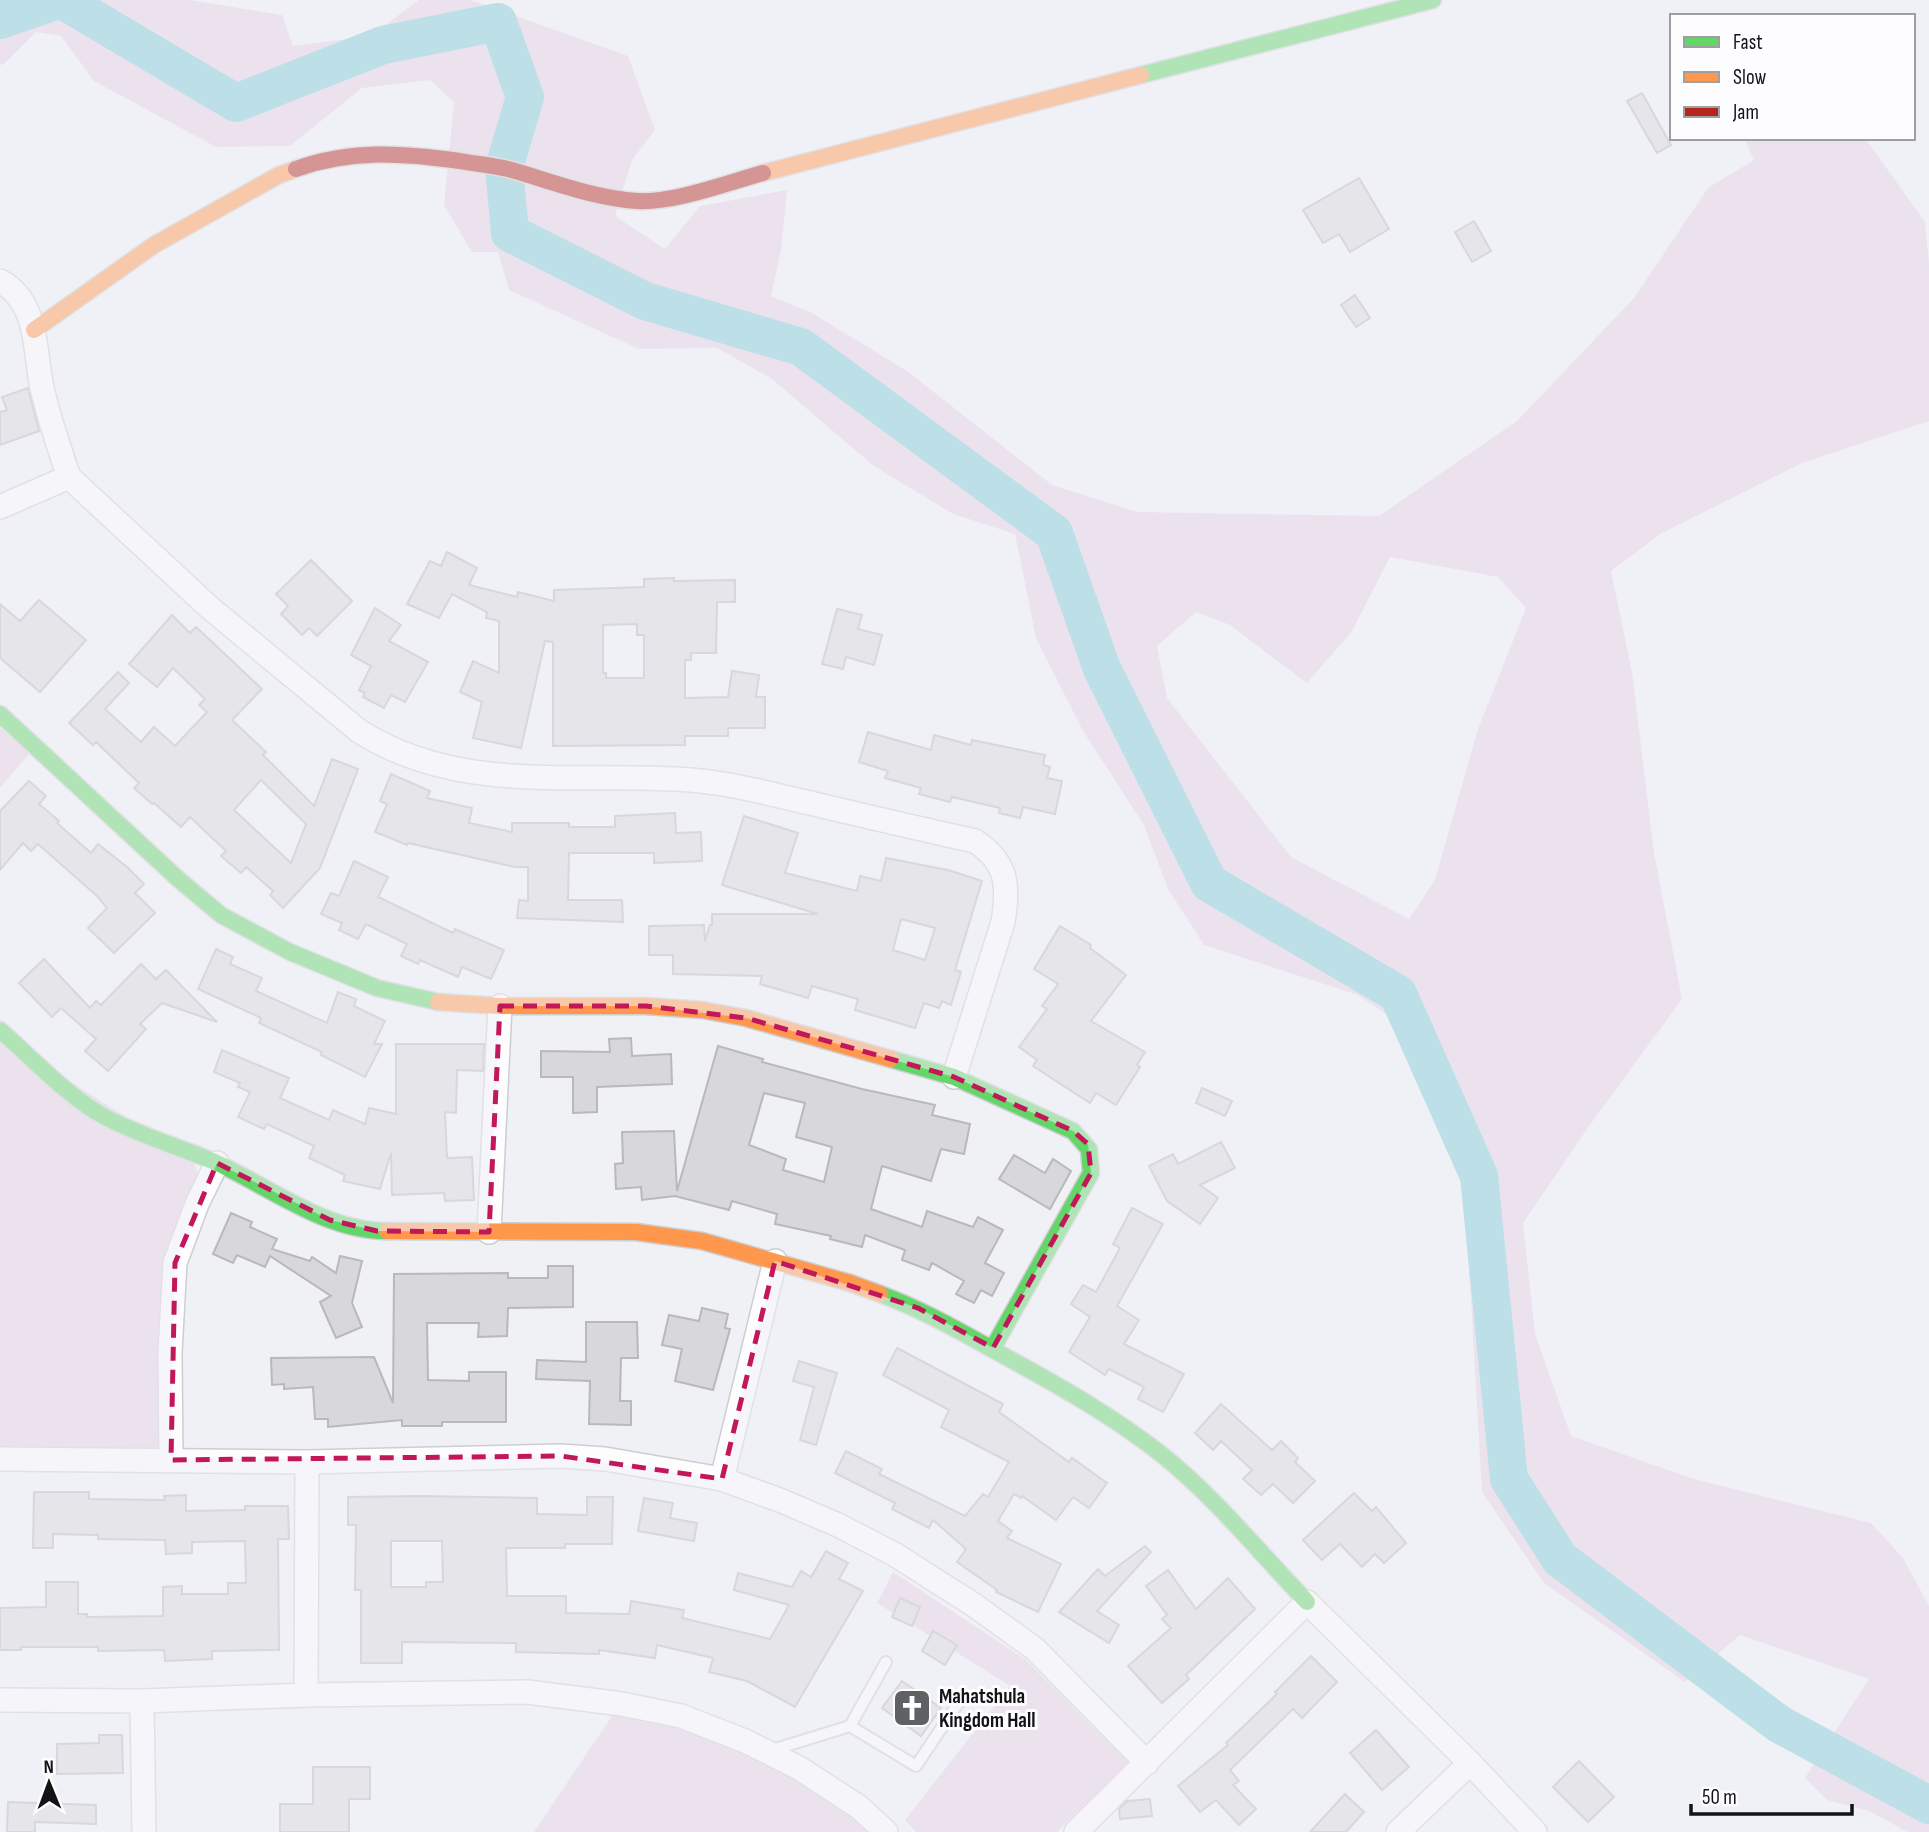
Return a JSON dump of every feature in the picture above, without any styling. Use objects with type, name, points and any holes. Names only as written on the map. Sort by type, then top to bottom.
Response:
[{"type":"street","points":[[34,330],[154,245],[279,175],[321,160],[366,153],[412,154],[504,168],[607,198],[654,200],[1419,2]]},
{"type":"street","points":[[0,281],[15,290],[26,306],[34,330],[51,425],[69,477],[211,608],[359,732],[383,746],[430,765],[481,774],[531,778],[690,780],[737,786],[975,841],[992,852],[1004,872],[1007,897],[1003,922],[954,1077]]},
{"type":"street","points":[[0,507],[69,477]]},
{"type":"street","points":[[0,714],[177,878],[221,915],[290,952],[377,988],[429,1001],[500,1006],[646,1006],[703,1010],[746,1018],[954,1077],[1073,1131],[1088,1144],[1092,1157],[1091,1173],[993,1348]]},
{"type":"street","points":[[489,1232],[500,1006]]},
{"type":"street","points":[[0,1030],[84,1103],[107,1118],[217,1163],[330,1220],[365,1228],[417,1233],[636,1232],[702,1241],[850,1283],[918,1308],[993,1348],[1114,1421],[1162,1455],[1204,1494],[1535,1832]]},
{"type":"street","points":[[171,1460],[170,1352],[175,1263],[186,1230],[217,1163]]},
{"type":"street","points":[[722,1479],[775,1261]]},
{"type":"street","points":[[0,1459],[307,1462],[561,1456],[604,1459],[722,1479],[782,1500],[838,1525],[894,1554],[974,1605],[1035,1648],[1147,1763]]},
{"type":"street","points":[[306,1695],[307,1462]]},
{"type":"street","points":[[1076,1832],[1307,1602]]},
{"type":"street","points":[[0,1700],[142,1701],[306,1695],[527,1692],[622,1704],[681,1716],[766,1752],[799,1768],[859,1807],[886,1832]]},
{"type":"street","points":[[142,1701],[144,1832]]},
{"type":"street","points":[[1398,1832],[1470,1763]]},
{"type":"lane","points":[[766,1752],[850,1726],[886,1662]]},
{"type":"lane","points":[[850,1726],[916,1766],[959,1702]]},
{"type":"highlighted area","points":[[500,1006],[646,1006],[746,1018],[954,1077],[1073,1131],[1088,1144],[1091,1173],[993,1348],[918,1308],[775,1261],[722,1479],[561,1456],[171,1460],[175,1263],[217,1163],[330,1220],[377,1231],[489,1232]]},
{"type":"shaded area","points":[[0,0],[190,0],[282,15],[293,46],[370,36],[419,0],[471,0],[628,56],[655,130],[632,160],[615,216],[665,249],[700,206],[787,190],[781,251],[771,296],[812,313],[907,371],[1052,485],[1137,512],[1379,516],[1517,421],[1634,298],[1708,188],[1754,160],[1745,140],[1866,140],[1925,222],[1929,264],[1929,421],[1802,463],[1662,533],[1611,571],[1632,672],[1654,853],[1682,999],[1587,1129],[1523,1223],[1535,1334],[1571,1436],[1694,1479],[1871,1523],[1903,1558],[1929,1606],[1929,1832],[1908,1832],[1869,1811],[1827,1800],[1805,1778],[1869,1679],[1740,1635],[1685,1682],[1544,1583],[1482,1492],[1464,1180],[1388,1016],[1358,995],[1204,945],[1168,889],[1144,825],[1083,731],[1036,638],[1015,534],[953,514],[874,466],[772,379],[717,348],[639,349],[509,290],[498,252],[472,252],[444,205],[454,102],[430,80],[362,88],[290,146],[216,147],[94,81],[61,36],[36,32],[0,65]],"holes":[[[1390,557],[1498,577],[1526,608],[1478,729],[1435,880],[1409,919],[1291,857],[1167,698],[1157,646],[1196,612],[1230,625],[1307,683],[1352,631]]]},
{"type":"shaded area","points":[[0,728],[30,753],[0,788]]},
{"type":"shaded area","points":[[0,1037],[192,1159],[199,1176],[168,1261],[162,1449],[0,1449]]},
{"type":"shaded area","points":[[893,1572],[1025,1659],[1128,1762],[1057,1832],[916,1832],[905,1820],[1010,1686],[877,1603]]},
{"type":"shaded area","points":[[616,1710],[678,1722],[799,1775],[875,1832],[534,1832]]},
{"type":"building","points":[[1642,93],[1671,145],[1657,153],[1627,101]]},
{"type":"building","points":[[1359,178],[1389,229],[1350,252],[1339,234],[1323,243],[1303,210]]},
{"type":"building","points":[[1474,221],[1491,251],[1472,262],[1455,232]]},
{"type":"building","points":[[1355,295],[1370,318],[1356,327],[1341,305]]},
{"type":"building","points":[[28,388],[39,431],[0,445],[0,412],[7,410],[2,397]]},
{"type":"building","points":[[447,552],[477,568],[469,585],[517,597],[518,592],[554,601],[554,590],[644,587],[644,579],[735,580],[735,602],[717,602],[716,653],[691,653],[691,660],[685,660],[685,698],[728,697],[732,671],[759,675],[756,697],[765,697],[765,728],[728,728],[728,736],[685,736],[685,745],[553,746],[553,642],[545,641],[521,748],[473,738],[482,702],[460,692],[473,661],[499,673],[499,621],[486,618],[487,612],[452,594],[439,618],[407,604],[430,561],[441,566]],"holes":[[[637,624],[637,635],[644,635],[644,678],[606,678],[606,673],[603,673],[603,625]]]},
{"type":"building","points":[[311,560],[352,601],[317,636],[309,628],[302,635],[281,614],[288,606],[276,594]]},
{"type":"building","points":[[39,600],[86,640],[40,692],[0,658],[0,604],[20,621]]},
{"type":"building","points":[[375,608],[401,625],[389,641],[428,662],[405,702],[391,695],[384,708],[363,697],[365,693],[359,690],[371,666],[351,655]]},
{"type":"building","points":[[837,609],[862,615],[858,629],[882,635],[874,665],[846,657],[843,669],[822,664]]},
{"type":"building","points":[[172,615],[190,633],[196,627],[262,689],[232,720],[266,752],[263,755],[314,806],[332,759],[358,769],[320,868],[283,908],[270,895],[273,891],[246,867],[241,873],[221,856],[226,851],[190,817],[181,827],[134,788],[139,783],[96,742],[93,745],[69,723],[118,672],[129,683],[105,709],[141,742],[154,727],[175,746],[207,712],[199,705],[205,699],[173,668],[157,687],[129,664]],"holes":[[[261,780],[306,824],[291,863],[234,810]]]},
{"type":"building","points":[[868,732],[931,750],[934,735],[971,745],[972,740],[1045,755],[1043,765],[1050,767],[1047,778],[1062,781],[1055,814],[1023,807],[1020,818],[999,813],[1000,808],[952,797],[950,802],[919,794],[921,788],[885,778],[888,771],[859,762]]},
{"type":"building","points":[[391,774],[430,791],[427,798],[472,808],[469,823],[512,832],[512,823],[569,823],[569,827],[615,827],[615,816],[675,813],[676,833],[701,832],[702,861],[654,863],[654,853],[569,853],[568,900],[622,900],[623,922],[517,918],[519,900],[528,901],[528,867],[515,867],[408,843],[407,845],[375,832],[387,804],[380,801]]},
{"type":"building","points":[[29,781],[46,796],[39,804],[59,821],[57,823],[91,853],[98,844],[144,884],[135,893],[155,913],[114,953],[88,928],[107,908],[38,844],[31,851],[23,843],[0,870],[0,811]]},
{"type":"building","points":[[744,816],[798,833],[785,873],[857,891],[860,876],[881,881],[886,858],[948,870],[982,881],[955,970],[961,972],[951,1005],[942,1001],[939,1008],[924,1003],[915,1028],[855,1010],[858,999],[812,986],[808,998],[760,984],[762,976],[673,974],[673,955],[649,955],[649,926],[704,925],[705,941],[712,925],[712,914],[818,914],[722,885]],"holes":[[[901,919],[935,928],[925,960],[893,950]]]},
{"type":"building","points":[[354,861],[388,877],[378,897],[453,933],[455,929],[504,950],[491,979],[462,967],[458,977],[420,960],[418,964],[401,956],[407,944],[366,924],[358,939],[339,930],[342,923],[321,914],[331,893],[339,896]]},
{"type":"building","points":[[1060,926],[1091,945],[1090,948],[1126,975],[1091,1021],[1145,1052],[1137,1065],[1140,1067],[1116,1105],[1096,1093],[1090,1103],[1033,1066],[1037,1060],[1019,1047],[1047,1009],[1042,1006],[1058,984],[1034,969]]},
{"type":"building","points":[[216,949],[233,957],[230,964],[262,978],[256,991],[327,1023],[338,992],[356,999],[354,1006],[385,1021],[374,1044],[382,1044],[365,1077],[321,1055],[322,1052],[259,1023],[261,1018],[198,989]]},
{"type":"building","points":[[44,959],[90,1008],[96,1001],[101,1005],[141,964],[156,979],[166,970],[217,1022],[162,1003],[140,1024],[146,1029],[108,1071],[85,1051],[96,1039],[61,1008],[52,1017],[19,983]]},
{"type":"building","points":[[631,1038],[632,1056],[671,1054],[672,1084],[597,1087],[597,1112],[573,1113],[573,1077],[541,1077],[541,1051],[610,1052],[609,1039]]},
{"type":"building","points":[[396,1044],[484,1044],[483,1071],[457,1070],[456,1113],[445,1112],[447,1158],[472,1157],[474,1200],[445,1201],[444,1193],[392,1195],[391,1153],[380,1189],[343,1181],[345,1175],[309,1158],[314,1146],[267,1124],[264,1129],[238,1117],[250,1092],[238,1087],[240,1083],[214,1072],[222,1050],[289,1078],[280,1098],[329,1120],[333,1110],[365,1124],[369,1108],[396,1114]]},
{"type":"building","points":[[718,1046],[763,1059],[762,1062],[935,1105],[932,1115],[970,1124],[964,1154],[941,1149],[931,1181],[882,1166],[871,1209],[922,1227],[927,1211],[973,1227],[978,1217],[1003,1230],[985,1263],[1004,1273],[992,1296],[981,1290],[974,1303],[956,1294],[964,1281],[932,1263],[929,1270],[902,1260],[905,1250],[865,1235],[862,1247],[830,1239],[831,1236],[775,1224],[777,1214],[732,1201],[729,1210],[675,1196],[642,1200],[641,1187],[616,1189],[615,1164],[623,1163],[622,1132],[674,1131],[677,1191]],"holes":[[[764,1093],[805,1103],[796,1137],[832,1147],[824,1182],[783,1170],[786,1159],[749,1145]]]},
{"type":"building","points":[[1202,1088],[1232,1101],[1225,1116],[1196,1103]]},
{"type":"building","points":[[1221,1142],[1235,1168],[1200,1185],[1218,1198],[1200,1224],[1167,1201],[1149,1166],[1173,1154],[1178,1164]]},
{"type":"building","points":[[1014,1155],[1045,1173],[1053,1159],[1071,1171],[1050,1209],[999,1179]]},
{"type":"building","points":[[1132,1208],[1163,1224],[1117,1306],[1139,1320],[1124,1344],[1184,1374],[1163,1412],[1138,1399],[1144,1387],[1109,1369],[1105,1375],[1069,1352],[1090,1317],[1071,1304],[1083,1285],[1096,1292],[1120,1248],[1113,1244]]},
{"type":"building","points":[[231,1213],[252,1222],[250,1227],[277,1239],[272,1249],[310,1261],[312,1257],[336,1273],[340,1256],[362,1261],[352,1303],[362,1327],[336,1338],[320,1302],[331,1296],[270,1256],[265,1267],[237,1255],[233,1263],[213,1254]]},
{"type":"building","points":[[548,1266],[573,1266],[573,1307],[508,1308],[507,1336],[478,1337],[479,1323],[427,1323],[428,1380],[469,1381],[469,1372],[506,1372],[506,1422],[442,1422],[442,1426],[402,1426],[402,1420],[328,1427],[328,1419],[315,1419],[313,1387],[284,1389],[284,1384],[272,1385],[271,1358],[374,1357],[393,1403],[394,1274],[508,1273],[508,1278],[548,1278]]},
{"type":"building","points":[[702,1308],[728,1314],[725,1328],[730,1329],[713,1390],[675,1381],[682,1349],[662,1345],[669,1315],[699,1321]]},
{"type":"building","points":[[586,1322],[637,1322],[638,1358],[621,1358],[620,1401],[631,1401],[631,1425],[589,1424],[590,1381],[536,1379],[537,1360],[586,1362]]},
{"type":"building","points":[[897,1348],[1003,1404],[999,1412],[1069,1462],[1072,1458],[1107,1483],[1089,1508],[1073,1497],[1056,1520],[1022,1496],[1021,1498],[1014,1494],[998,1521],[1012,1531],[1007,1538],[1061,1564],[1038,1612],[996,1592],[997,1590],[957,1562],[966,1549],[933,1520],[929,1528],[892,1509],[895,1503],[835,1473],[846,1451],[882,1469],[879,1474],[965,1516],[983,1494],[988,1497],[1009,1462],[941,1427],[949,1410],[883,1375]]},
{"type":"building","points":[[799,1361],[837,1373],[816,1445],[800,1440],[814,1387],[793,1381]]},
{"type":"building","points":[[1221,1404],[1272,1450],[1281,1441],[1298,1458],[1295,1462],[1315,1481],[1293,1503],[1273,1484],[1261,1495],[1243,1479],[1252,1470],[1221,1441],[1213,1450],[1195,1433]]},
{"type":"building","points":[[34,1492],[89,1492],[89,1499],[165,1500],[164,1496],[186,1495],[186,1511],[245,1510],[245,1506],[288,1506],[289,1539],[278,1539],[279,1650],[212,1651],[212,1659],[165,1661],[164,1650],[98,1651],[98,1647],[21,1647],[21,1650],[0,1650],[0,1608],[46,1607],[46,1582],[78,1582],[78,1614],[87,1614],[87,1617],[163,1616],[163,1587],[182,1586],[182,1594],[228,1594],[228,1583],[246,1583],[245,1541],[192,1542],[192,1553],[166,1554],[165,1540],[98,1539],[98,1535],[53,1534],[53,1548],[33,1548]]},
{"type":"building","points":[[1354,1493],[1372,1511],[1376,1507],[1406,1543],[1384,1563],[1375,1554],[1362,1567],[1340,1544],[1322,1560],[1303,1540]]},
{"type":"building","points":[[348,1497],[537,1498],[537,1514],[587,1515],[587,1497],[613,1497],[612,1544],[565,1544],[565,1548],[506,1548],[507,1596],[566,1596],[566,1613],[629,1614],[631,1601],[684,1610],[682,1618],[770,1639],[789,1605],[734,1590],[738,1573],[792,1587],[801,1571],[811,1577],[826,1551],[848,1563],[839,1579],[863,1591],[795,1707],[747,1681],[709,1672],[713,1658],[657,1645],[655,1658],[599,1650],[599,1654],[516,1652],[516,1643],[402,1642],[402,1663],[361,1663],[361,1590],[355,1590],[356,1525],[348,1525]],"holes":[[[391,1541],[442,1541],[443,1582],[426,1582],[426,1587],[391,1587]]]},
{"type":"building","points":[[644,1498],[673,1503],[670,1518],[697,1523],[694,1541],[638,1531]]},
{"type":"building","points":[[1145,1546],[1151,1552],[1097,1611],[1119,1625],[1109,1643],[1059,1612],[1098,1569],[1105,1576]]},
{"type":"building","points":[[1168,1570],[1196,1609],[1228,1578],[1255,1609],[1186,1675],[1189,1679],[1162,1703],[1128,1666],[1171,1628],[1162,1619],[1167,1615],[1146,1586]]},
{"type":"building","points":[[900,1598],[920,1607],[912,1626],[892,1617]]},
{"type":"building","points":[[933,1631],[957,1645],[945,1665],[922,1651]]},
{"type":"building","points":[[1311,1656],[1337,1682],[1302,1718],[1293,1709],[1230,1770],[1239,1781],[1233,1785],[1256,1809],[1239,1825],[1216,1800],[1200,1812],[1178,1786],[1228,1745],[1226,1743],[1277,1694],[1275,1692]]},
{"type":"building","name":"Mahatshula Kingdom Hall","points":[[902,1681],[941,1708],[921,1736],[882,1708]]},
{"type":"building","points":[[1376,1730],[1409,1767],[1382,1790],[1350,1753]]},
{"type":"building","points":[[99,1735],[122,1735],[123,1773],[57,1774],[57,1744],[99,1743]]},
{"type":"building","points":[[1579,1761],[1614,1797],[1588,1822],[1553,1787]]},
{"type":"building","points":[[313,1767],[370,1767],[370,1799],[349,1799],[349,1832],[280,1832],[280,1804],[313,1804]]},
{"type":"building","points":[[1345,1794],[1364,1812],[1346,1832],[1310,1832]]},
{"type":"building","points":[[1150,1799],[1152,1816],[1120,1819],[1119,1809],[1127,1801]]},
{"type":"building","points":[[8,1802],[96,1805],[96,1824],[35,1822],[35,1832],[7,1832]]},
{"type":"waterway","points":[[0,20],[58,0]]},
{"type":"waterway","points":[[62,0],[236,103],[383,45],[498,22],[525,97],[504,168],[510,233],[645,301],[801,347],[1054,533],[1102,669],[1209,883],[1398,994],[1479,1176],[1509,1479],[1560,1559],[1779,1724],[1929,1805]]},
{"type":"traffic: fast","points":[[1141,75],[1433,0]]},
{"type":"traffic: fast","points":[[0,714],[177,878],[221,915],[290,952],[377,988],[438,1002]]},
{"type":"traffic: fast","points":[[0,1030],[65,1089],[107,1118],[215,1162],[320,1216],[364,1229],[387,1231]]},
{"type":"traffic: fast","points":[[891,1059],[954,1077],[1073,1131],[1089,1149],[1091,1173],[993,1348]]},
{"type":"traffic: fast","points":[[880,1294],[961,1332],[1125,1427],[1200,1488],[1307,1602]]},
{"type":"traffic: slow","points":[[763,173],[1141,75]]},
{"type":"traffic: slow","points":[[34,330],[154,245],[279,175],[296,169]]},
{"type":"traffic: slow","points":[[438,1002],[500,1006],[646,1006],[703,1010],[746,1018],[891,1059]]},
{"type":"traffic: slow","points":[[387,1231],[636,1232],[702,1241],[880,1294]]},
{"type":"traffic: jam","points":[[296,169],[337,158],[377,154],[418,156],[502,168],[588,193],[637,201],[684,196],[763,173]]},
{"type":"place","name":"Mahatshula Kingdom Hall","points":[[912,1708]]}]
